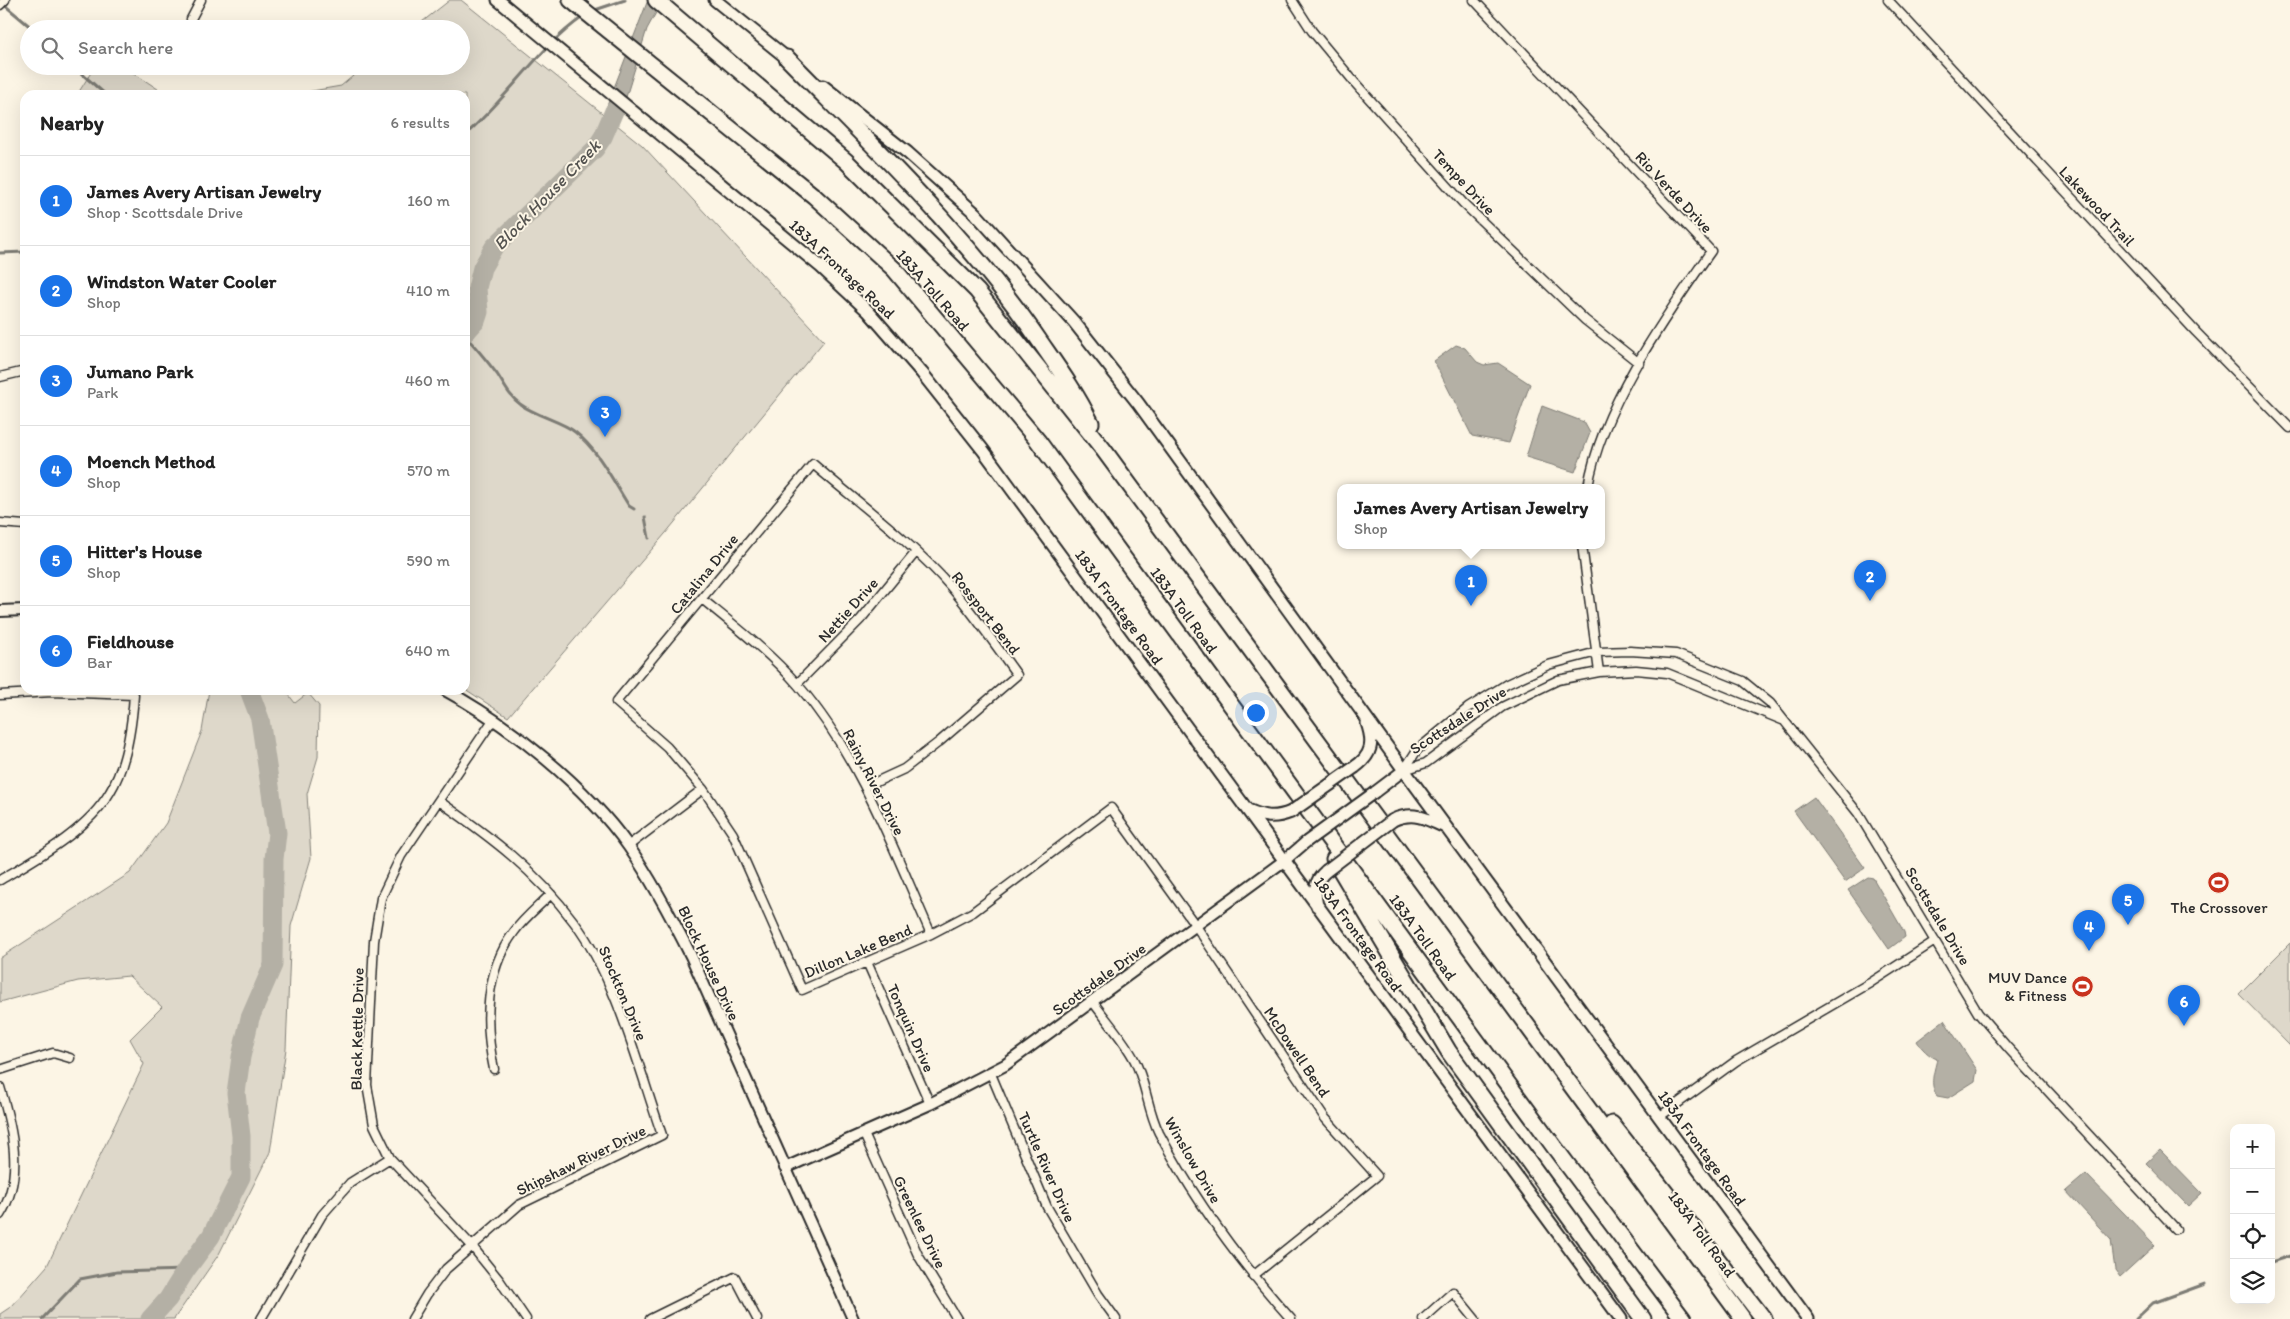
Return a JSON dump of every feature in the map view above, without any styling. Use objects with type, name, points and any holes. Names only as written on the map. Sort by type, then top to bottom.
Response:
[{"type":"highway","name":"183A Toll Road","points":[[571,0],[814,196],[894,269],[1038,441],[1683,1319]]},
{"type":"highway","name":"183A Toll Road","points":[[656,0],[846,160],[977,290],[1103,449],[1743,1319]]},
{"type":"highway","points":[[787,58],[918,191],[963,242],[1029,325],[1077,395],[1103,449]]},
{"type":"highway","points":[[1287,780],[1449,1052],[1642,1319]]},
{"type":"highway","points":[[1547,1053],[1599,1108],[1764,1319]]},
{"type":"main road","name":"183A Frontage Road","points":[[498,0],[788,240],[868,311],[922,373],[983,450],[1285,860],[1317,908],[1621,1319]]},
{"type":"main road","name":"183A Frontage Road","points":[[715,0],[933,176],[974,213],[1074,322],[1138,403],[1404,770],[1808,1319]]},
{"type":"main road","points":[[1248,810],[1269,818],[1291,812],[1365,760],[1372,746],[1364,715]]},
{"type":"main road","points":[[1317,908],[1316,885],[1320,876],[1394,820],[1404,816],[1415,815],[1446,827]]},
{"type":"street","points":[[0,5],[5,0]]},
{"type":"street","points":[[190,19],[201,0]]},
{"type":"street","name":"Tempe Drive","points":[[1292,0],[1312,31],[1463,203],[1585,320],[1639,363]]},
{"type":"street","name":"Rio Verde Drive","points":[[1474,0],[1711,251],[1684,288],[1639,363],[1610,417],[1591,470],[1589,484]]},
{"type":"street","name":"Lakewood Trail","points":[[1888,0],[2196,332],[2290,428]]},
{"type":"street","points":[[0,377],[20,372]]},
{"type":"street","name":"Rossport Bend","points":[[813,464],[916,552],[949,584],[977,619],[1016,674],[939,742],[904,769],[865,787]]},
{"type":"street","name":"Catalina Drive","points":[[616,702],[813,464]]},
{"type":"street","points":[[0,523],[20,525]]},
{"type":"street","points":[[1583,549],[1599,672]]},
{"type":"street","name":"Nettie Drive","points":[[797,684],[861,619],[916,552]]},
{"type":"street","name":"Rainy River Drive","points":[[702,599],[757,645],[797,684],[825,719],[845,750],[865,787],[931,934]]},
{"type":"street","points":[[0,611],[20,610]]},
{"type":"street","name":"Scottsdale Drive","points":[[1404,770],[1417,750],[1468,708],[1507,684],[1548,665],[1597,652],[1630,651],[1676,654],[1743,681],[1770,703],[1858,813],[1978,1013],[2008,1048],[2176,1229]]},
{"type":"street","name":"Scottsdale Drive","points":[[785,1168],[930,1104],[991,1074],[1093,1002],[1404,770],[1426,762],[1502,707],[1558,680],[1599,672],[1636,670],[1668,673],[1784,721]]},
{"type":"street","points":[[0,695],[20,693]]},
{"type":"street","points":[[0,880],[38,857],[89,819],[111,791],[126,750],[134,695]]},
{"type":"street","name":"Block House Drive","points":[[453,695],[493,720],[560,773],[596,808],[628,846],[663,901],[691,956],[853,1319]]},
{"type":"street","name":"Dillon Lake Bend","points":[[616,702],[667,747],[703,789],[733,834],[802,990],[931,934],[973,912],[1111,808]]},
{"type":"street","name":"Black Kettle Drive","points":[[493,720],[401,856],[382,898],[374,941],[367,1085],[374,1125],[390,1158],[471,1245],[500,1281],[526,1319]]},
{"type":"street","points":[[628,846],[703,789]]},
{"type":"street","name":"Stockton Drive","points":[[439,801],[496,841],[552,894],[576,923],[600,966],[617,1004],[662,1135]]},
{"type":"street","name":"McDowell Bend","points":[[1111,808],[1196,926],[1325,1118],[1377,1176],[1253,1276]]},
{"type":"street","points":[[494,1069],[488,1044],[489,992],[496,962],[514,932],[552,894]]},
{"type":"street","points":[[1659,1117],[1736,1061],[1870,982],[1935,941]]},
{"type":"street","name":"Tonquin Drive","points":[[867,962],[930,1104]]},
{"type":"street","name":"Winslow Drive","points":[[1093,1002],[1134,1060],[1158,1130],[1179,1169],[1222,1235],[1253,1276],[1291,1319]]},
{"type":"street","points":[[0,1070],[53,1053],[70,1058]]},
{"type":"street","name":"Turtle River Drive","points":[[991,1074],[1047,1207],[1098,1294],[1116,1319]]},
{"type":"street","points":[[0,1087],[9,1116],[13,1142],[14,1172],[5,1207],[0,1215]]},
{"type":"street","name":"Greenlee Drive","points":[[864,1134],[918,1255],[957,1319]]},
{"type":"street","name":"Shipshaw River Drive","points":[[412,1319],[427,1294],[446,1269],[471,1245],[519,1205],[662,1135]]},
{"type":"street","points":[[261,1319],[322,1215],[350,1183],[390,1158]]},
{"type":"street","points":[[650,1319],[735,1277],[757,1319]]},
{"type":"street","points":[[1423,1319],[1453,1292],[1475,1319]]},
{"type":"shaded area","points":[[450,0],[461,0],[642,145],[824,341],[665,534],[508,717],[470,692],[470,90],[318,90],[341,86],[354,75],[470,75],[470,20],[424,20]]},
{"type":"shaded area","points":[[648,0],[663,0],[647,29],[622,110],[610,137],[598,129]]},
{"type":"shaded area","points":[[89,75],[137,75],[159,90],[80,90]]},
{"type":"shaded area","points":[[1456,345],[1465,348],[1477,362],[1484,365],[1498,363],[1530,384],[1509,443],[1472,436],[1434,361]]},
{"type":"shaded area","points":[[1542,406],[1584,422],[1590,433],[1575,472],[1526,457]]},
{"type":"shaded area","points":[[208,695],[289,695],[295,703],[305,695],[310,695],[319,706],[318,757],[307,794],[311,858],[291,926],[286,1049],[270,1152],[219,1254],[174,1319],[0,1319],[0,1314],[12,1306],[47,1266],[144,1064],[130,1039],[162,1007],[129,976],[78,981],[0,1002],[0,958],[130,873],[166,823],[202,731]]},
{"type":"shaded area","points":[[1814,797],[1865,868],[1845,882],[1794,811]]},
{"type":"shaded area","points":[[1868,877],[1873,878],[1904,932],[1905,937],[1889,949],[1848,890]]},
{"type":"shaded area","points":[[2290,943],[2290,1046],[2239,994]]},
{"type":"shaded area","points":[[1944,1020],[1977,1070],[1975,1081],[1948,1098],[1937,1096],[1933,1087],[1937,1059],[1926,1052],[1917,1041]]},
{"type":"shaded area","points":[[2160,1150],[2202,1193],[2188,1206],[2146,1163]]},
{"type":"shaded area","points":[[2086,1174],[2155,1245],[2120,1277],[2115,1270],[2111,1240],[2066,1191]]},
{"type":"waterway","points":[[592,11],[625,0]]},
{"type":"waterway","points":[[2,3],[22,20]]},
{"type":"waterway","points":[[470,131],[481,121],[537,58],[567,29],[584,16]]},
{"type":"waterway","points":[[83,75],[100,90]]},
{"type":"waterway","name":"Block House Creek","points":[[470,328],[476,321],[479,312],[477,288],[482,268],[494,247],[595,149],[603,137],[614,111]]},
{"type":"waterway","points":[[0,253],[20,252]]},
{"type":"waterway","points":[[470,341],[516,401],[526,408],[570,428],[584,440],[605,467],[629,506],[634,509]]},
{"type":"waterway","points":[[645,517],[649,538]]},
{"type":"waterway","name":"Block House Creek","points":[[150,1319],[168,1299],[211,1236],[241,1177],[241,1136],[236,1093],[241,1057],[250,1018],[273,965],[274,859],[277,833],[260,719],[251,695]]},
{"type":"waterway","points":[[2275,1261],[2290,1256]]},
{"type":"waterway","points":[[42,1319],[80,1279],[117,1272],[186,1270]]},
{"type":"waterway","points":[[2136,1319],[2153,1303],[2205,1284]]},
{"type":"place","name":"Jumano Park","points":[[605,437]]},
{"type":"place","name":"Windston Water Cooler","points":[[1870,601]]},
{"type":"place","name":"James Avery Artisan Jewelry","points":[[1471,606]]},
{"type":"place","name":"The Crossover","points":[[2219,883]]},
{"type":"place","name":"Hitter's House","points":[[2128,925]]},
{"type":"place","name":"Moench Method","points":[[2089,951]]},
{"type":"place","name":"MUV Dance & Fitness","points":[[2083,986]]},
{"type":"place","name":"Fieldhouse","points":[[2184,1026]]}]
